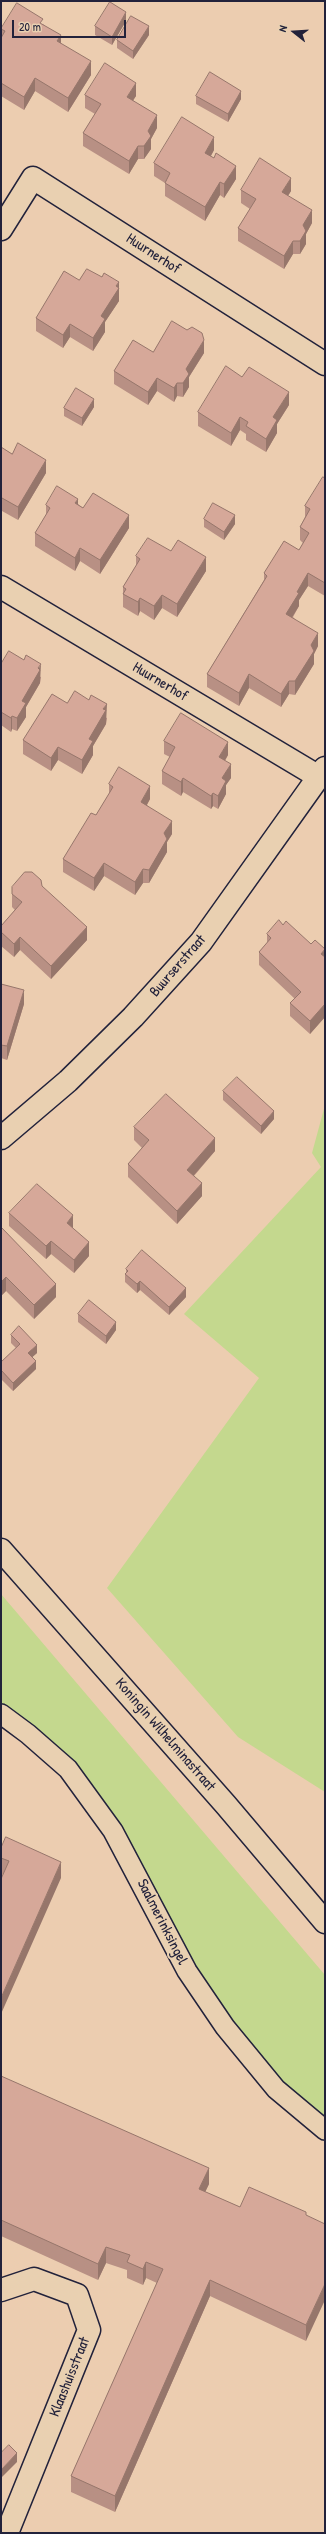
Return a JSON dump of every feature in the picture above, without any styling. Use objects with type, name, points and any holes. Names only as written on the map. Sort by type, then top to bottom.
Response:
[{"type":"street","name":"Huurnerhof","points":[[1,229],[33,178],[325,364]]},
{"type":"street","name":"Huurnerhof","points":[[1,587],[322,772]]},
{"type":"street","name":"Buurserstraat","points":[[1,1138],[68,1081],[133,1018],[201,942],[322,772]]},
{"type":"street","name":"Koningin Wilhelminastraat","points":[[1,1550],[221,1799],[325,1922]]},
{"type":"street","name":"Klaashuisstraat","points":[[1,2290],[34,2279],[78,2295],[89,2330],[8,2533]]},
{"type":"lane","name":"Saalmerinksingel","points":[[1,1714],[28,1734],[68,1769],[114,1831],[187,1971],[224,2026],[276,2089],[325,2130]]},
{"type":"green space","points":[[325,1105],[325,1792],[238,1737],[107,1588],[259,1378],[184,1314],[321,1167],[312,1153]]},
{"type":"green space","points":[[1,1594],[325,1975],[325,2120],[297,2101],[210,2000],[126,1848],[1,1707]]},
{"type":"building","points":[[110,2],[126,12],[112,37],[95,26]]},
{"type":"building","points":[[17,3],[43,19],[40,23],[61,35],[57,41],[91,61],[68,98],[35,78],[24,97],[1,83],[1,38],[5,31],[1,29]]},
{"type":"building","points":[[131,16],[149,26],[133,51],[117,40]]},
{"type":"building","points":[[105,63],[136,83],[127,97],[157,115],[148,131],[151,136],[144,146],[138,146],[129,161],[83,133],[101,104],[85,95]]},
{"type":"building","points":[[210,72],[241,91],[228,114],[196,96]]},
{"type":"building","points":[[182,117],[214,137],[205,153],[214,158],[216,153],[236,166],[224,184],[220,182],[205,207],[165,183],[170,173],[154,163]]},
{"type":"building","points":[[260,158],[291,178],[282,192],[312,210],[303,225],[306,231],[300,241],[293,241],[284,256],[238,228],[256,199],[241,190]]},
{"type":"building","points":[[87,269],[102,277],[104,273],[119,282],[116,286],[119,288],[101,316],[105,319],[93,338],[70,324],[63,335],[36,318],[64,271],[79,280]]},
{"type":"building","points":[[172,321],[187,330],[192,327],[202,333],[204,340],[186,369],[189,374],[183,383],[177,383],[174,388],[157,378],[148,392],[114,371],[133,340],[153,352]]},
{"type":"building","points":[[226,366],[242,377],[249,367],[289,392],[273,417],[277,420],[266,439],[246,426],[248,422],[240,417],[231,433],[198,412]]},
{"type":"building","points":[[76,388],[94,399],[82,418],[64,408]]},
{"type":"building","points":[[18,443],[46,460],[18,507],[2,498],[1,500],[1,447],[12,454]]},
{"type":"building","points":[[323,477],[325,478],[325,583],[308,573],[297,592],[299,593],[286,614],[318,633],[311,645],[314,651],[295,681],[289,681],[281,694],[249,674],[239,693],[207,674],[267,576],[264,573],[284,541],[299,550],[309,533],[300,527],[310,509],[305,506]]},
{"type":"building","points":[[57,486],[78,499],[75,503],[83,508],[93,493],[129,515],[100,560],[80,548],[75,558],[35,533],[50,508],[46,505]]},
{"type":"building","points":[[213,503],[235,515],[224,532],[204,519]]},
{"type":"building","points":[[148,538],[171,551],[178,540],[206,557],[177,604],[162,595],[154,606],[140,598],[138,602],[123,594],[126,589],[123,587],[140,559],[136,556]]},
{"type":"building","points":[[9,651],[24,660],[26,655],[41,664],[38,668],[40,670],[22,701],[26,703],[17,718],[12,716],[11,718],[1,712],[1,664]]},
{"type":"building","points":[[75,691],[89,700],[91,695],[107,704],[103,709],[106,710],[89,739],[93,741],[82,760],[58,747],[51,758],[23,740],[52,694],[67,703]]},
{"type":"building","points":[[181,713],[228,742],[219,757],[231,764],[222,778],[226,781],[218,796],[213,793],[211,796],[183,778],[181,782],[162,771],[175,747],[164,741]]},
{"type":"building","points":[[119,767],[150,786],[141,802],[172,821],[164,833],[167,839],[149,870],[143,869],[135,882],[104,863],[94,878],[63,859],[91,813],[96,815],[113,787],[109,784]]},
{"type":"building","points":[[25,872],[32,872],[41,880],[42,886],[87,927],[51,966],[20,937],[14,944],[1,932],[1,926],[22,902],[12,894],[12,887]]},
{"type":"building","points":[[279,920],[283,925],[286,921],[311,944],[315,940],[325,949],[321,954],[325,957],[325,1004],[310,1021],[290,1003],[301,992],[259,952],[271,938],[267,934]]},
{"type":"building","points":[[1,984],[24,990],[7,1046],[1,1045]]},
{"type":"building","points":[[237,1077],[274,1111],[261,1126],[223,1091]]},
{"type":"building","points":[[166,1094],[215,1138],[187,1170],[202,1183],[177,1211],[128,1164],[149,1140],[134,1127]]},
{"type":"building","points":[[37,1184],[73,1215],[67,1223],[89,1242],[74,1260],[51,1241],[46,1246],[9,1213]]},
{"type":"building","points":[[1,1227],[56,1284],[34,1305],[6,1277],[1,1282]]},
{"type":"building","points":[[142,1250],[186,1288],[169,1307],[140,1281],[137,1284],[125,1274],[128,1271],[126,1269]]},
{"type":"building","points":[[89,1300],[116,1322],[106,1336],[78,1314]]},
{"type":"building","points":[[19,1326],[37,1345],[28,1353],[36,1361],[13,1383],[1,1370],[1,1362],[20,1344],[11,1335]]},
{"type":"building","points":[[6,1837],[61,1862],[1,1998],[1,1879],[9,1861],[1,1858],[1,1848]]},
{"type":"building","points":[[1,2076],[209,2168],[199,2189],[240,2207],[249,2187],[306,2212],[306,2215],[325,2224],[325,2284],[306,2325],[210,2280],[115,2496],[71,2476],[163,2269],[146,2262],[143,2269],[127,2262],[130,2255],[106,2247],[98,2264],[1,2220]]},
{"type":"building","points":[[9,2445],[17,2453],[1,2470],[1,2453]]}]
